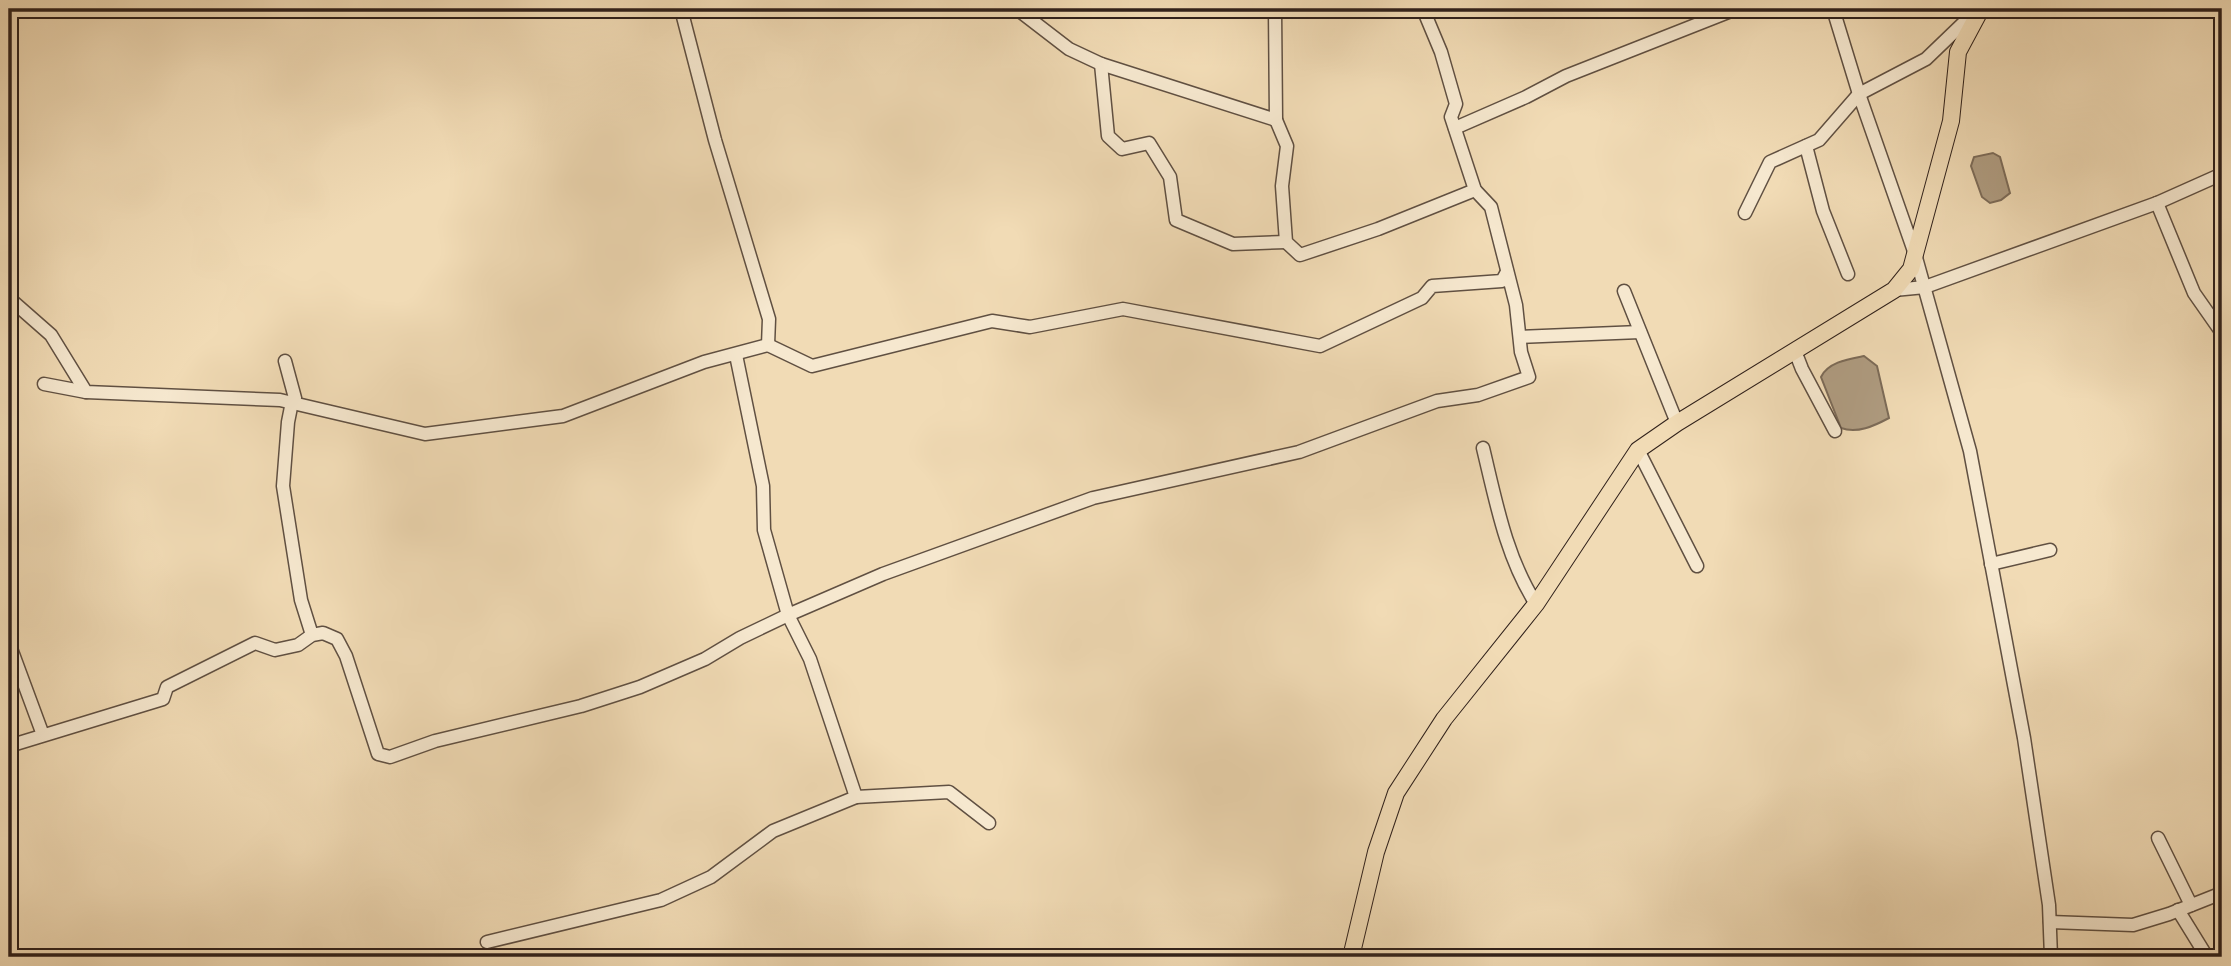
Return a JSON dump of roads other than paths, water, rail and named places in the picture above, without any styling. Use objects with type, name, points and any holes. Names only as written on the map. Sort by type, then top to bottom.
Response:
[{"type":"main road","points":[[1351,957],[1376,852],[1396,793],[1444,719],[1536,604],[1638,450],[1676,423],[1894,290],[1911,269],[1951,121],[1958,52],[1980,9]]},
{"type":"street","points":[[681,9],[715,141],[769,319],[768,345]]},
{"type":"street","points":[[1017,9],[1069,49],[1101,64],[1276,120]]},
{"type":"street","points":[[1275,9],[1276,120],[1287,146],[1282,186],[1286,242]]},
{"type":"street","points":[[9,746],[163,699],[167,687],[255,643],[275,650],[298,645],[312,635],[323,633],[337,639],[379,754],[390,757],[435,741],[581,706],[640,687],[705,659],[740,638],[788,615],[883,574],[1093,498],[1299,452],[1437,401],[1478,395],[1529,377],[1521,352],[1516,304],[1490,207],[1475,190],[1451,117],[1456,104],[1441,52],[1423,9]]},
{"type":"street","points":[[1455,128],[1566,76],[1735,9]]},
{"type":"street","points":[[1833,9],[1915,254],[1970,451],[2024,738],[2050,922],[2051,957]]},
{"type":"street","points":[[1745,213],[1770,162],[1819,140],[1859,93],[1926,58],[1980,9]]},
{"type":"street","points":[[1101,64],[1108,136],[1122,149],[1149,143],[1170,177],[1176,220],[1233,244],[1286,242],[1300,254],[1378,229],[1475,190]]},
{"type":"street","points":[[1806,146],[1822,211],[1848,274]]},
{"type":"street","points":[[1894,290],[1925,287],[2157,203],[2222,174]]},
{"type":"street","points":[[2157,203],[2194,293],[2222,333]]},
{"type":"street","points":[[44,384],[86,392],[163,393],[292,402],[425,434],[563,416],[704,362],[768,345],[812,366],[992,321],[1030,327],[1123,309],[1320,346],[1422,298],[1432,286],[1502,281],[1507,272]]},
{"type":"street","points":[[1624,291],[1676,423]]},
{"type":"street","points":[[9,293],[10,299],[51,335],[86,392]]},
{"type":"street","points":[[1520,337],[1640,332]]},
{"type":"street","points":[[1795,351],[1835,431]]},
{"type":"street","points":[[736,355],[763,486],[764,530],[788,615],[810,659],[856,797]]},
{"type":"street","points":[[285,360],[295,398],[288,422],[283,486],[300,600],[312,635]]},
{"type":"street","points":[[1482,448],[1503,533],[1522,582],[1536,604]]},
{"type":"street","points":[[1638,450],[1697,566]]},
{"type":"street","points":[[1991,564],[2050,550]]},
{"type":"street","points":[[9,643],[43,735]]},
{"type":"street","points":[[487,942],[661,900],[712,877],[773,831],[856,797],[949,792],[989,823]]},
{"type":"street","points":[[2158,838],[2191,905]]},
{"type":"street","points":[[2050,922],[2133,925],[2222,893]]},
{"type":"street","points":[[2178,910],[2207,957]]}]
